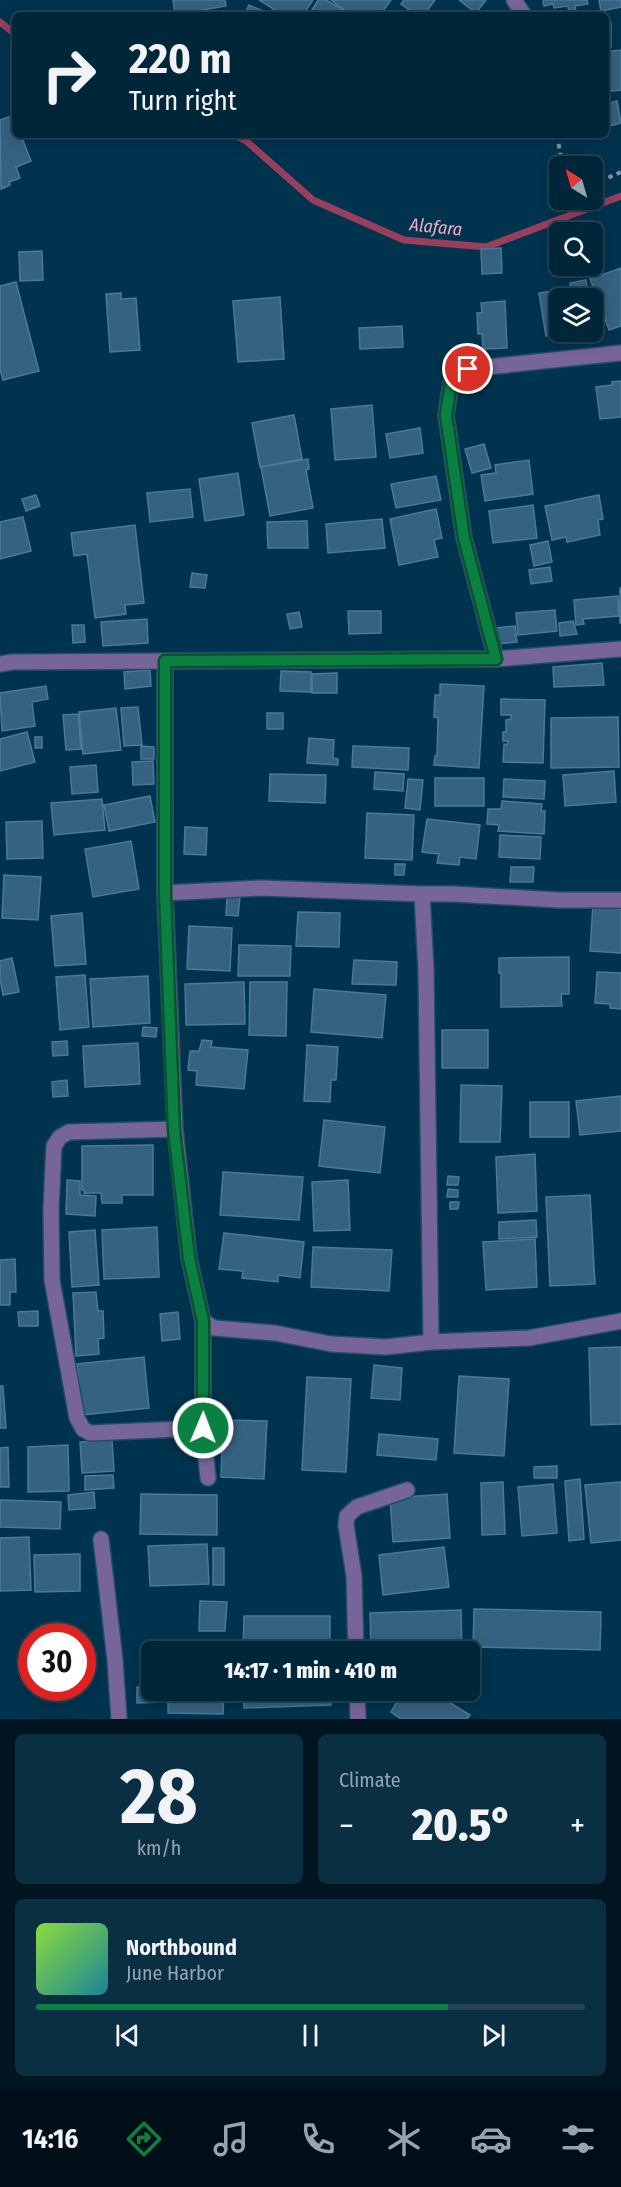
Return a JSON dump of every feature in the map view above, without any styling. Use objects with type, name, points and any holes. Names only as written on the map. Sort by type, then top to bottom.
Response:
[{"type":"street","points":[[496,659],[464,538],[446,415],[451,383],[458,374],[468,369],[621,353]]},
{"type":"street","points":[[0,664],[12,662],[496,659],[621,649]]},
{"type":"street","points":[[165,661],[165,893],[174,1130],[189,1258],[203,1321],[203,1428],[208,1478]]},
{"type":"street","points":[[165,893],[261,888],[559,900],[621,900]]},
{"type":"street","points":[[422,894],[426,970],[431,1342]]},
{"type":"street","points":[[174,1130],[69,1132],[60,1137],[54,1146],[51,1209],[52,1280],[77,1418],[83,1429],[90,1433],[203,1428]]},
{"type":"street","points":[[203,1321],[214,1328],[275,1333],[331,1344],[386,1347],[431,1342],[529,1338],[621,1321]]},
{"type":"street","points":[[356,1641],[354,1576],[346,1525],[347,1516],[357,1507],[407,1490]]},
{"type":"street","points":[[101,1539],[115,1660],[119,1719]]},
{"type":"street","points":[[357,1701],[358,1719]]},
{"type":"path","points":[[558,138],[561,156]]},
{"type":"path","points":[[603,180],[621,172]]},
{"type":"building","points":[[173,0],[225,0],[226,6],[192,12],[175,12]]},
{"type":"building","points":[[259,0],[313,0],[305,12],[278,12]]},
{"type":"building","points":[[318,0],[326,0],[344,10],[343,12],[311,12]]},
{"type":"building","points":[[331,0],[391,0],[382,12],[348,12]]},
{"type":"building","points":[[404,0],[435,0],[426,12],[412,12],[401,4]]},
{"type":"building","points":[[459,0],[486,0],[475,12]]},
{"type":"building","points":[[543,0],[587,0],[588,4],[575,6],[576,12],[569,12],[568,6],[554,8],[553,4],[544,6]]},
{"type":"building","points":[[599,0],[621,0],[621,7],[601,11]]},
{"type":"building","points":[[249,5],[265,12],[246,12]]},
{"type":"building","points":[[609,23],[611,23],[611,47],[609,47]]},
{"type":"building","points":[[621,50],[621,90],[609,92],[609,52]]},
{"type":"building","points":[[617,101],[621,123],[609,126],[609,103]]},
{"type":"building","points":[[12,116],[12,138],[22,138],[31,161],[16,167],[20,178],[9,182],[10,185],[1,189],[0,120]]},
{"type":"building","points":[[501,248],[502,273],[482,274],[481,249]]},
{"type":"building","points":[[42,251],[43,280],[20,281],[19,252]]},
{"type":"building","points":[[621,268],[621,326],[609,330],[603,314],[603,288],[593,288],[590,279]]},
{"type":"building","points":[[586,280],[587,288],[571,288],[570,283]]},
{"type":"building","points":[[16,282],[39,371],[3,380],[0,369],[0,286]]},
{"type":"building","points":[[549,291],[549,336],[546,336],[539,293]]},
{"type":"building","points":[[121,293],[121,299],[136,298],[140,350],[110,352],[106,294]]},
{"type":"building","points":[[280,297],[284,359],[238,362],[233,301]]},
{"type":"building","points":[[505,301],[507,348],[483,349],[482,334],[478,334],[477,313],[482,313],[481,303]]},
{"type":"building","points":[[402,326],[403,347],[360,349],[359,328]]},
{"type":"building","points":[[621,381],[621,417],[600,419],[596,387]]},
{"type":"building","points":[[372,405],[376,457],[335,460],[331,409]]},
{"type":"building","points":[[294,415],[302,459],[260,467],[252,423]]},
{"type":"building","points":[[420,428],[423,453],[390,458],[386,434]]},
{"type":"building","points":[[484,444],[491,468],[472,473],[465,449]]},
{"type":"building","points":[[308,459],[309,469],[306,470],[313,508],[270,516],[261,467]]},
{"type":"building","points":[[529,460],[533,494],[485,501],[481,475],[496,473],[495,465]]},
{"type":"building","points":[[238,473],[244,515],[205,521],[199,479]]},
{"type":"building","points":[[436,476],[441,500],[396,508],[391,484]]},
{"type":"building","points":[[190,489],[193,517],[150,522],[147,493]]},
{"type":"building","points":[[36,495],[40,506],[26,511],[22,499]]},
{"type":"building","points":[[599,495],[603,519],[598,520],[600,535],[567,542],[566,537],[552,540],[545,506]]},
{"type":"building","points":[[533,505],[537,538],[493,543],[489,511]]},
{"type":"building","points":[[436,509],[442,538],[434,540],[438,557],[399,565],[390,519]]},
{"type":"building","points":[[23,517],[31,551],[0,559],[0,522]]},
{"type":"building","points":[[382,519],[385,548],[328,553],[326,524]]},
{"type":"building","points":[[307,521],[308,548],[268,548],[267,522]]},
{"type":"building","points":[[135,525],[144,603],[125,605],[126,614],[95,618],[87,554],[74,556],[71,533]]},
{"type":"building","points":[[548,541],[552,562],[534,566],[530,545]]},
{"type":"building","points":[[550,567],[552,581],[531,584],[529,570]]},
{"type":"building","points":[[192,573],[207,575],[205,588],[190,587]]},
{"type":"building","points":[[621,588],[621,623],[620,623]]},
{"type":"building","points":[[618,596],[619,616],[583,619],[584,624],[576,625],[574,600]]},
{"type":"building","points":[[555,610],[557,631],[518,635],[516,613]]},
{"type":"building","points":[[348,611],[381,611],[381,633],[349,634]]},
{"type":"building","points":[[299,612],[302,627],[290,629],[287,614]]},
{"type":"building","points":[[147,619],[148,643],[103,646],[101,622]]},
{"type":"building","points":[[573,621],[577,634],[560,636],[559,623]]},
{"type":"building","points":[[72,625],[84,625],[85,642],[73,643]]},
{"type":"building","points":[[515,626],[517,642],[497,644],[496,628]]},
{"type":"building","points":[[602,663],[604,685],[554,687],[553,667]]},
{"type":"building","points":[[150,670],[151,686],[125,689],[124,672]]},
{"type":"building","points":[[281,671],[311,672],[311,692],[280,691]]},
{"type":"building","points":[[337,673],[337,693],[312,693],[312,674]]},
{"type":"building","points":[[440,684],[484,686],[479,768],[434,765],[435,756],[437,756],[438,718],[434,717],[435,695],[440,695]]},
{"type":"building","points":[[46,686],[48,699],[32,702],[35,726],[2,731],[0,693]]},
{"type":"building","points":[[501,699],[545,700],[543,763],[503,762],[504,744],[507,745],[508,741],[503,741],[503,732],[506,732],[506,720],[511,719],[511,715],[501,715]]},
{"type":"building","points":[[138,707],[142,745],[124,746],[121,708]]},
{"type":"building","points":[[116,708],[121,750],[83,754],[79,712]]},
{"type":"building","points":[[267,713],[283,713],[283,729],[267,729]]},
{"type":"building","points":[[78,714],[81,749],[66,750],[63,715]]},
{"type":"building","points":[[618,717],[619,767],[551,768],[551,718]]},
{"type":"building","points":[[27,732],[35,762],[0,771],[0,739]]},
{"type":"building","points":[[35,737],[42,737],[42,748],[35,748]]},
{"type":"building","points":[[309,738],[334,740],[333,758],[338,759],[338,765],[307,763]]},
{"type":"building","points":[[141,746],[154,747],[154,759],[141,759]]},
{"type":"building","points":[[353,746],[409,748],[408,770],[352,767]]},
{"type":"building","points":[[153,761],[154,784],[133,785],[132,762]]},
{"type":"building","points":[[96,765],[98,792],[72,794],[70,767]]},
{"type":"building","points":[[614,771],[616,802],[565,806],[563,775]]},
{"type":"building","points":[[375,772],[404,774],[403,791],[374,789]]},
{"type":"building","points":[[270,774],[326,775],[325,803],[269,801]]},
{"type":"building","points":[[435,778],[484,778],[484,806],[435,806]]},
{"type":"building","points":[[408,779],[423,780],[420,810],[405,808]]},
{"type":"building","points":[[504,779],[545,781],[544,799],[503,797]]},
{"type":"building","points":[[150,796],[155,822],[109,831],[104,805]]},
{"type":"building","points":[[102,799],[105,830],[54,835],[51,803]]},
{"type":"building","points":[[502,801],[542,804],[541,811],[545,811],[544,834],[498,831],[499,825],[487,824],[488,809],[501,809]]},
{"type":"building","points":[[367,813],[414,815],[412,860],[365,858]]},
{"type":"building","points":[[427,819],[480,825],[476,859],[460,857],[459,865],[437,863],[439,854],[422,852]]},
{"type":"building","points":[[42,821],[43,858],[7,859],[6,822]]},
{"type":"building","points":[[185,827],[207,828],[206,855],[184,854]]},
{"type":"building","points":[[500,835],[541,837],[540,859],[499,857]]},
{"type":"building","points":[[131,841],[139,889],[93,897],[85,849]]},
{"type":"building","points":[[395,864],[405,864],[404,875],[395,875]]},
{"type":"building","points":[[511,867],[534,867],[533,882],[510,882]]},
{"type":"building","points":[[4,875],[41,877],[38,920],[2,918]]},
{"type":"building","points":[[227,896],[240,897],[238,916],[226,915]]},
{"type":"building","points":[[593,904],[621,906],[621,953],[590,951]]},
{"type":"building","points":[[298,912],[340,913],[339,947],[296,946]]},
{"type":"building","points":[[82,913],[86,964],[55,966],[51,916]]},
{"type":"building","points":[[189,926],[232,928],[230,971],[187,969]]},
{"type":"building","points":[[239,945],[291,946],[290,976],[238,976]]},
{"type":"building","points":[[569,957],[569,994],[561,994],[562,1006],[501,1007],[499,958]]},
{"type":"building","points":[[12,958],[19,992],[3,995],[0,961]]},
{"type":"building","points":[[354,960],[397,962],[396,985],[352,984]]},
{"type":"building","points":[[597,972],[621,973],[621,1009],[610,1008],[610,1004],[595,1003]]},
{"type":"building","points":[[85,975],[89,1027],[60,1030],[56,977]]},
{"type":"building","points":[[148,976],[150,1023],[93,1027],[90,979]]},
{"type":"building","points":[[244,982],[245,1024],[186,1025],[185,984]]},
{"type":"building","points":[[250,982],[287,982],[286,1036],[249,1035]]},
{"type":"building","points":[[314,989],[386,995],[382,1038],[311,1032]]},
{"type":"building","points":[[143,1027],[157,1028],[156,1037],[142,1036]]},
{"type":"building","points":[[442,1030],[488,1030],[488,1068],[442,1068]]},
{"type":"building","points":[[202,1040],[212,1041],[211,1047],[248,1050],[244,1089],[196,1085],[197,1071],[188,1070],[190,1051],[199,1051]]},
{"type":"building","points":[[67,1041],[68,1055],[53,1056],[52,1042]]},
{"type":"building","points":[[138,1043],[140,1084],[85,1087],[83,1046]]},
{"type":"building","points":[[307,1045],[338,1047],[336,1080],[331,1080],[330,1102],[304,1101]]},
{"type":"building","points":[[67,1080],[68,1096],[53,1097],[52,1082]]},
{"type":"building","points":[[461,1085],[502,1086],[500,1142],[460,1142]]},
{"type":"building","points":[[621,1096],[621,1131],[580,1135],[576,1101]]},
{"type":"building","points":[[530,1102],[569,1102],[569,1137],[530,1137]]},
{"type":"building","points":[[324,1120],[385,1127],[380,1173],[319,1166]]},
{"type":"building","points":[[153,1145],[153,1195],[122,1195],[122,1203],[102,1203],[101,1193],[84,1193],[82,1190],[82,1146]]},
{"type":"building","points":[[535,1154],[537,1211],[498,1213],[496,1157]]},
{"type":"building","points":[[223,1172],[303,1177],[299,1220],[220,1215]]},
{"type":"building","points":[[448,1176],[459,1177],[458,1185],[447,1185]]},
{"type":"building","points":[[67,1180],[80,1181],[80,1195],[96,1196],[95,1216],[66,1214]]},
{"type":"building","points":[[348,1180],[350,1230],[314,1231],[312,1182]]},
{"type":"building","points":[[448,1189],[458,1190],[458,1197],[447,1197]]},
{"type":"building","points":[[590,1195],[595,1284],[550,1286],[546,1197]]},
{"type":"building","points":[[450,1202],[459,1202],[458,1209],[450,1209]]},
{"type":"building","points":[[536,1220],[537,1237],[499,1239],[499,1222]]},
{"type":"building","points":[[157,1227],[159,1277],[104,1279],[102,1230]]},
{"type":"building","points":[[95,1230],[99,1285],[72,1287],[69,1232]]},
{"type":"building","points":[[224,1233],[304,1242],[300,1278],[278,1275],[278,1282],[242,1278],[243,1271],[219,1269]]},
{"type":"building","points":[[535,1239],[537,1287],[486,1290],[483,1242]]},
{"type":"building","points":[[313,1247],[392,1250],[389,1291],[311,1287]]},
{"type":"building","points":[[15,1259],[16,1292],[10,1292],[10,1305],[0,1305],[0,1260]]},
{"type":"building","points":[[96,1292],[98,1311],[103,1311],[104,1338],[98,1339],[99,1354],[76,1356],[73,1293]]},
{"type":"building","points":[[38,1311],[38,1326],[19,1326],[18,1312]]},
{"type":"building","points":[[178,1312],[180,1339],[162,1341],[160,1314]]},
{"type":"building","points":[[621,1347],[621,1424],[591,1425],[589,1348]]},
{"type":"building","points":[[144,1357],[149,1408],[82,1415],[77,1364]]},
{"type":"building","points":[[374,1365],[402,1368],[400,1400],[371,1398]]},
{"type":"building","points":[[459,1376],[509,1379],[504,1456],[454,1453]]},
{"type":"building","points":[[307,1377],[351,1379],[346,1472],[302,1470]]},
{"type":"building","points":[[0,1386],[3,1386],[6,1428],[0,1428]]},
{"type":"building","points":[[223,1420],[267,1421],[264,1479],[221,1477]]},
{"type":"building","points":[[379,1434],[438,1439],[436,1460],[377,1455]]},
{"type":"building","points":[[112,1440],[114,1471],[82,1473],[80,1442]]},
{"type":"building","points":[[68,1445],[69,1491],[28,1492],[28,1447]]},
{"type":"building","points":[[8,1447],[9,1487],[0,1487],[0,1448]]},
{"type":"building","points":[[557,1466],[557,1478],[534,1478],[534,1467]]},
{"type":"building","points":[[113,1475],[114,1488],[85,1490],[85,1476]]},
{"type":"building","points":[[580,1479],[584,1539],[569,1541],[565,1481]]},
{"type":"building","points":[[503,1482],[505,1534],[482,1535],[481,1483]]},
{"type":"building","points":[[621,1482],[621,1540],[591,1543],[585,1485]]},
{"type":"building","points":[[553,1484],[557,1533],[522,1536],[518,1487]]},
{"type":"building","points":[[94,1492],[95,1508],[69,1510],[68,1495]]},
{"type":"building","points":[[141,1494],[217,1495],[217,1535],[140,1534]]},
{"type":"building","points":[[447,1494],[450,1538],[393,1542],[390,1498]]},
{"type":"building","points":[[0,1500],[61,1502],[60,1529],[0,1527]]},
{"type":"building","points":[[29,1537],[31,1590],[0,1591],[0,1538]]},
{"type":"building","points":[[207,1544],[209,1584],[150,1586],[148,1546]]},
{"type":"building","points":[[444,1547],[449,1587],[383,1595],[379,1555]]},
{"type":"building","points":[[213,1548],[224,1548],[224,1585],[213,1585]]},
{"type":"building","points":[[80,1554],[80,1591],[35,1592],[34,1555]]},
{"type":"building","points":[[200,1601],[227,1602],[225,1631],[199,1631]]},
{"type":"building","points":[[474,1609],[601,1612],[600,1650],[480,1647],[480,1641],[473,1641]]},
{"type":"building","points":[[461,1610],[462,1641],[371,1641],[370,1613]]},
{"type":"building","points":[[244,1616],[330,1616],[330,1641],[243,1641]]},
{"type":"building","points":[[137,1687],[141,1687],[141,1701],[163,1701],[163,1702],[137,1703]]},
{"type":"building","points":[[168,1701],[224,1701],[223,1714],[168,1713]]},
{"type":"building","points":[[244,1701],[331,1701],[331,1705],[244,1708]]},
{"type":"building","points":[[398,1701],[447,1701],[470,1715],[467,1719],[401,1719],[391,1712]]},
{"type":"waterway","name":"Alafara","points":[[0,22],[12,32]]},
{"type":"waterway","name":"Alafara","points":[[241,138],[313,200],[404,240],[486,247],[621,196]]},
{"type":"route","points":[[203,1428],[203,1321],[189,1258],[174,1130],[165,893],[165,661],[496,659],[464,538],[446,415],[451,383],[458,374],[468,369]]}]
